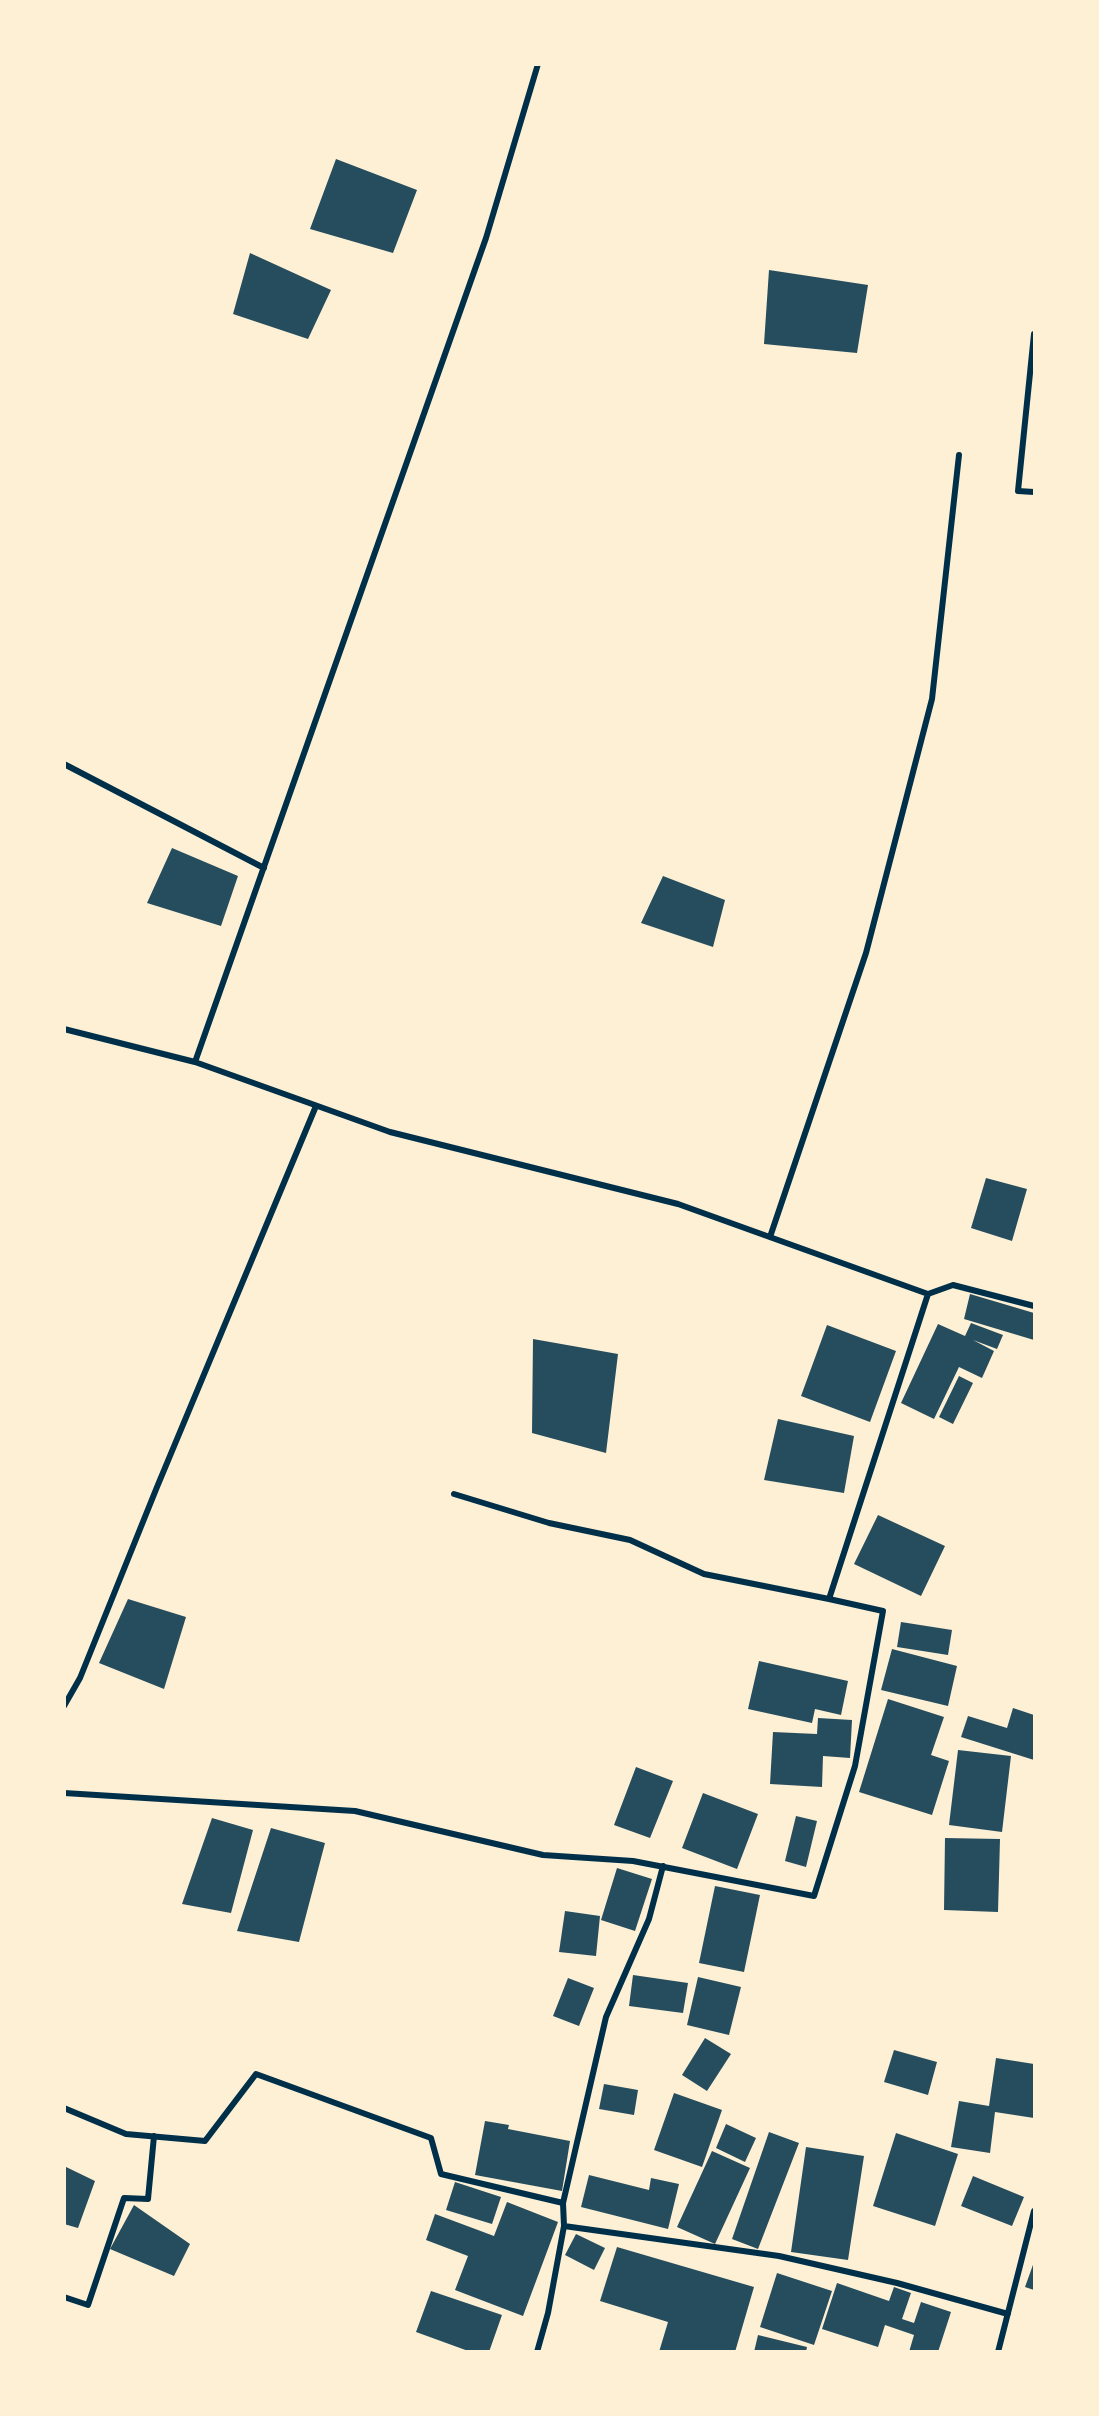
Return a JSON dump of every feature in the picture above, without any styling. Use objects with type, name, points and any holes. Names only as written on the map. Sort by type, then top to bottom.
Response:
[{"type":"street","points":[[195,1062],[486,238],[538,64]]},
{"type":"street","points":[[1035,334],[1018,491],[1035,492]]},
{"type":"street","points":[[770,1237],[866,953],[932,699],[959,454]]},
{"type":"street","points":[[64,764],[264,868]]},
{"type":"street","points":[[64,1029],[195,1062],[390,1132],[678,1204],[928,1294],[952,1285],[1035,1306]]},
{"type":"street","points":[[64,1706],[80,1678],[152,1498],[316,1106]]},
{"type":"street","points":[[829,1599],[928,1294]]},
{"type":"street","points":[[64,1793],[355,1811],[543,1855],[633,1861],[814,1896],[855,1766],[883,1611],[704,1574],[630,1540],[549,1523],[454,1494]]},
{"type":"street","points":[[537,2352],[548,2313],[564,2226],[563,2203],[606,2017],[649,1918],[663,1866]]},
{"type":"street","points":[[64,2108],[126,2134],[205,2141],[256,2074],[431,2138],[441,2174],[563,2203]]},
{"type":"street","points":[[64,2297],[88,2305],[124,2198],[148,2199],[154,2136]]},
{"type":"street","points":[[999,2352],[1035,2211]]},
{"type":"street","points":[[564,2226],[779,2256],[897,2283],[1008,2314]]},
{"type":"building","points":[[336,159],[417,190],[393,253],[310,229]]},
{"type":"building","points":[[250,253],[331,290],[308,339],[233,314]]},
{"type":"building","points":[[769,270],[868,285],[857,353],[764,344]]},
{"type":"building","points":[[172,848],[238,876],[221,926],[147,903]]},
{"type":"building","points":[[663,876],[725,900],[713,947],[641,923]]},
{"type":"building","points":[[986,1178],[1027,1189],[1012,1241],[971,1228]]},
{"type":"building","points":[[970,1294],[1034,1313],[1034,1340],[964,1319]]},
{"type":"building","points":[[971,1323],[1003,1335],[997,1349],[973,1340],[994,1351],[982,1378],[959,1367],[934,1419],[901,1403],[938,1324],[965,1336]]},
{"type":"building","points":[[827,1325],[896,1351],[870,1422],[801,1396]]},
{"type":"building","points":[[533,1339],[618,1354],[606,1453],[532,1433]]},
{"type":"building","points":[[959,1376],[973,1383],[953,1424],[939,1417]]},
{"type":"building","points":[[778,1419],[854,1436],[844,1493],[764,1480]]},
{"type":"building","points":[[878,1515],[945,1546],[921,1596],[854,1564]]},
{"type":"building","points":[[128,1599],[186,1617],[164,1689],[99,1663]]},
{"type":"building","points":[[901,1622],[952,1630],[948,1655],[897,1647]]},
{"type":"building","points":[[892,1649],[957,1666],[948,1706],[881,1690]]},
{"type":"building","points":[[759,1661],[848,1681],[841,1715],[815,1709],[812,1723],[748,1709]]},
{"type":"building","points":[[888,1699],[944,1717],[931,1755],[949,1761],[932,1815],[859,1792]]},
{"type":"building","points":[[1013,1708],[1034,1715],[1034,1760],[961,1737],[968,1716],[1007,1728]]},
{"type":"building","points":[[818,1718],[852,1720],[850,1758],[823,1756],[822,1787],[770,1784],[773,1732],[817,1734]]},
{"type":"building","points":[[958,1750],[1011,1756],[1002,1832],[949,1825]]},
{"type":"building","points":[[636,1767],[673,1781],[650,1838],[614,1825]]},
{"type":"building","points":[[703,1793],[758,1814],[737,1869],[682,1848]]},
{"type":"building","points":[[796,1816],[817,1821],[806,1867],[785,1861]]},
{"type":"building","points":[[212,1818],[253,1830],[231,1913],[182,1904]]},
{"type":"building","points":[[271,1828],[325,1843],[299,1942],[237,1931]]},
{"type":"building","points":[[945,1838],[1000,1839],[998,1912],[944,1910]]},
{"type":"building","points":[[617,1868],[652,1879],[635,1931],[601,1920]]},
{"type":"building","points":[[715,1886],[760,1895],[744,1972],[699,1963]]},
{"type":"building","points":[[565,1911],[600,1916],[596,1956],[559,1952]]},
{"type":"building","points":[[633,1975],[688,1983],[683,2013],[629,2006]]},
{"type":"building","points":[[698,1977],[741,1987],[729,2035],[687,2025]]},
{"type":"building","points":[[568,1978],[594,1988],[579,2026],[553,2016]]},
{"type":"building","points":[[705,2038],[731,2054],[707,2091],[682,2075]]},
{"type":"building","points":[[894,2050],[937,2062],[928,2095],[884,2082]]},
{"type":"building","points":[[996,2058],[1034,2064],[1034,2118],[995,2112],[990,2153],[951,2147],[959,2101],[989,2106]]},
{"type":"building","points":[[604,2084],[638,2090],[634,2115],[599,2109]]},
{"type":"building","points":[[674,2093],[722,2110],[702,2167],[654,2150]]},
{"type":"building","points":[[485,2121],[509,2125],[508,2129],[570,2141],[562,2191],[475,2175]]},
{"type":"building","points":[[726,2124],[756,2138],[745,2162],[716,2148]]},
{"type":"building","points":[[769,2132],[799,2143],[758,2249],[732,2239]]},
{"type":"building","points":[[896,2133],[958,2154],[935,2226],[873,2206]]},
{"type":"building","points":[[806,2147],[864,2156],[848,2260],[791,2252]]},
{"type":"building","points":[[712,2151],[750,2168],[715,2244],[677,2227]]},
{"type":"building","points":[[64,2166],[95,2181],[78,2228],[64,2224]]},
{"type":"building","points":[[589,2175],[649,2190],[651,2178],[679,2184],[668,2229],[581,2207]]},
{"type":"building","points":[[973,2176],[1024,2197],[1012,2226],[961,2206]]},
{"type":"building","points":[[455,2182],[501,2197],[492,2224],[446,2210]]},
{"type":"building","points":[[507,2202],[558,2222],[523,2316],[455,2290],[468,2256],[426,2240],[435,2214],[494,2236]]},
{"type":"building","points":[[134,2205],[190,2244],[174,2276],[110,2249]]},
{"type":"building","points":[[576,2234],[605,2248],[594,2270],[565,2255]]},
{"type":"building","points":[[617,2247],[754,2287],[735,2352],[659,2352],[668,2322],[600,2301]]},
{"type":"building","points":[[1034,2262],[1034,2290],[1025,2287]]},
{"type":"building","points":[[777,2273],[832,2291],[814,2345],[760,2327]]},
{"type":"building","points":[[837,2283],[889,2301],[894,2287],[911,2293],[902,2319],[914,2323],[921,2302],[951,2312],[938,2352],[909,2352],[914,2335],[885,2325],[878,2347],[822,2329]]},
{"type":"building","points":[[431,2291],[502,2315],[489,2352],[471,2352],[416,2332]]},
{"type":"building","points":[[758,2335],[807,2347],[806,2352],[754,2352]]}]
